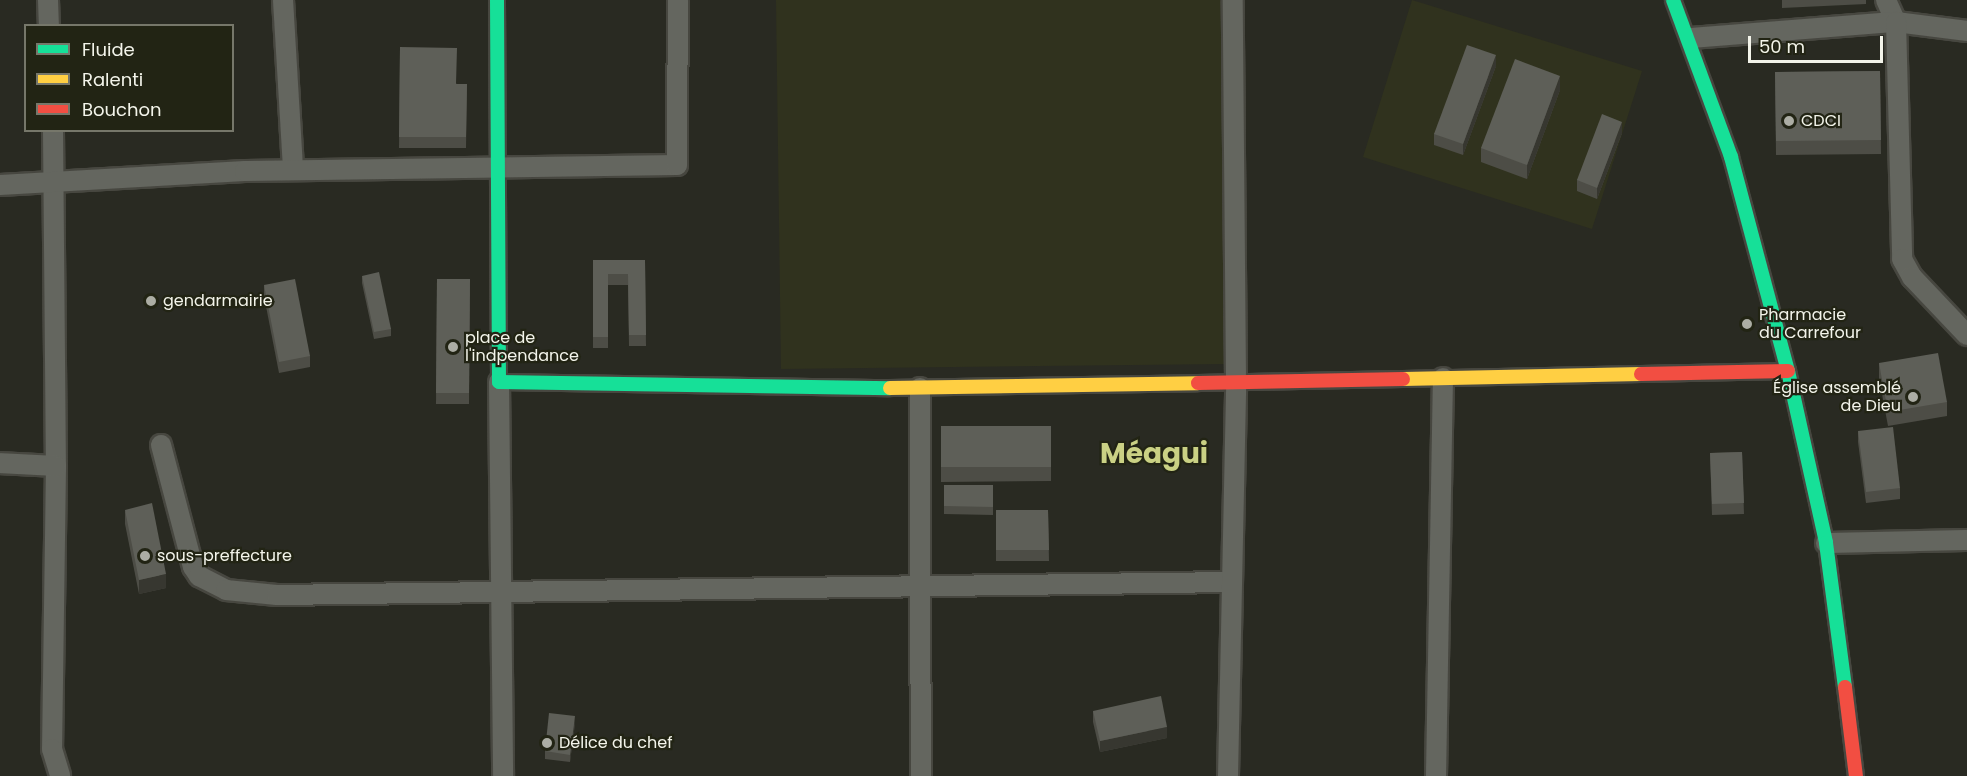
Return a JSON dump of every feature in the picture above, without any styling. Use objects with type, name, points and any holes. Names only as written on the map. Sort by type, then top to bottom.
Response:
[{"type":"street","points":[[48,0],[49,24]]},
{"type":"street","points":[[284,0],[293,170]]},
{"type":"street","points":[[497,0],[496,165],[503,776]]},
{"type":"street","points":[[0,185],[293,170],[496,165],[677,165],[678,0]]},
{"type":"street","points":[[1228,776],[1236,380],[1233,0]]},
{"type":"street","points":[[1673,0],[1691,38],[1731,157],[1788,371],[1826,543],[1856,776]]},
{"type":"street","points":[[1886,0],[1896,22],[1902,259],[1912,277],[1967,335]]},
{"type":"street","points":[[1691,38],[1896,22],[1967,31]]},
{"type":"street","points":[[53,132],[56,466],[52,749],[60,776]]},
{"type":"street","points":[[499,382],[920,388],[1236,380],[1788,371]]},
{"type":"street","points":[[1436,776],[1443,378]]},
{"type":"street","points":[[920,388],[921,776]]},
{"type":"street","points":[[161,445],[193,567],[209,583],[226,590],[278,595],[1231,582]]},
{"type":"street","points":[[0,463],[56,466]]},
{"type":"street","points":[[1826,543],[1967,540]]},
{"type":"shaded area","points":[[776,0],[1221,0],[1226,364],[781,369]]},
{"type":"shaded area","points":[[1412,0],[1642,71],[1592,229],[1363,157]]},
{"type":"building","points":[[1467,45],[1496,55],[1463,144],[1434,134]]},
{"type":"building","points":[[400,47],[457,48],[456,84],[467,84],[466,137],[399,137]]},
{"type":"building","points":[[1515,59],[1560,76],[1527,165],[1481,148]]},
{"type":"building","points":[[1880,71],[1881,140],[1776,141],[1775,72]]},
{"type":"building","points":[[1602,114],[1622,122],[1597,188],[1577,180]]},
{"type":"building","points":[[593,260],[645,260],[646,335],[629,335],[628,274],[608,274],[608,337],[593,337]]},
{"type":"building","points":[[379,272],[391,329],[374,332],[362,276]]},
{"type":"building","points":[[295,279],[310,356],[279,362],[264,285]]},
{"type":"building","name":"place de l'indpendance","points":[[437,279],[470,279],[469,393],[436,393]]},
{"type":"building","name":"Église assemblé de Dieu","points":[[1938,353],[1947,402],[1888,412],[1879,363]]},
{"type":"building","points":[[941,426],[1051,426],[1051,467],[941,467]]},
{"type":"building","points":[[1893,427],[1900,488],[1866,492],[1858,431]]},
{"type":"building","points":[[1742,452],[1744,503],[1712,504],[1710,453]]},
{"type":"building","points":[[944,485],[993,485],[993,507],[944,506]]},
{"type":"building","name":"sous-preffecture","points":[[152,503],[166,574],[139,580],[125,510]]},
{"type":"building","points":[[996,510],[1048,510],[1049,550],[996,550]]},
{"type":"building","points":[[1161,696],[1167,727],[1100,741],[1093,711]]},
{"type":"building","points":[[549,713],[575,716],[570,755],[545,751]]},
{"type":"traffic: fast","points":[[497,0],[499,382],[890,388]]},
{"type":"traffic: fast","points":[[1673,0],[1731,157],[1788,371],[1826,543],[1845,687]]},
{"type":"traffic: slow","points":[[1403,379],[1641,374]]},
{"type":"traffic: slow","points":[[890,388],[1198,383]]},
{"type":"traffic: jam","points":[[1641,374],[1788,371]]},
{"type":"traffic: jam","points":[[1198,383],[1403,379]]},
{"type":"traffic: jam","points":[[1845,687],[1856,776]]},
{"type":"place","name":"CDCI","points":[[1789,121]]},
{"type":"place","name":"gendarmairie","points":[[151,301]]},
{"type":"place","name":"Pharmacie du Carrefour","points":[[1747,324]]},
{"type":"place","name":"place de l'indpendance","points":[[453,347]]},
{"type":"place","name":"Église assemblé de Dieu","points":[[1913,397]]},
{"type":"place","name":"sous-preffecture","points":[[145,556]]},
{"type":"place","name":"Délice du chef","points":[[547,743]]},
{"type":"district","name":"Méagui","points":[[1154,454]]}]
